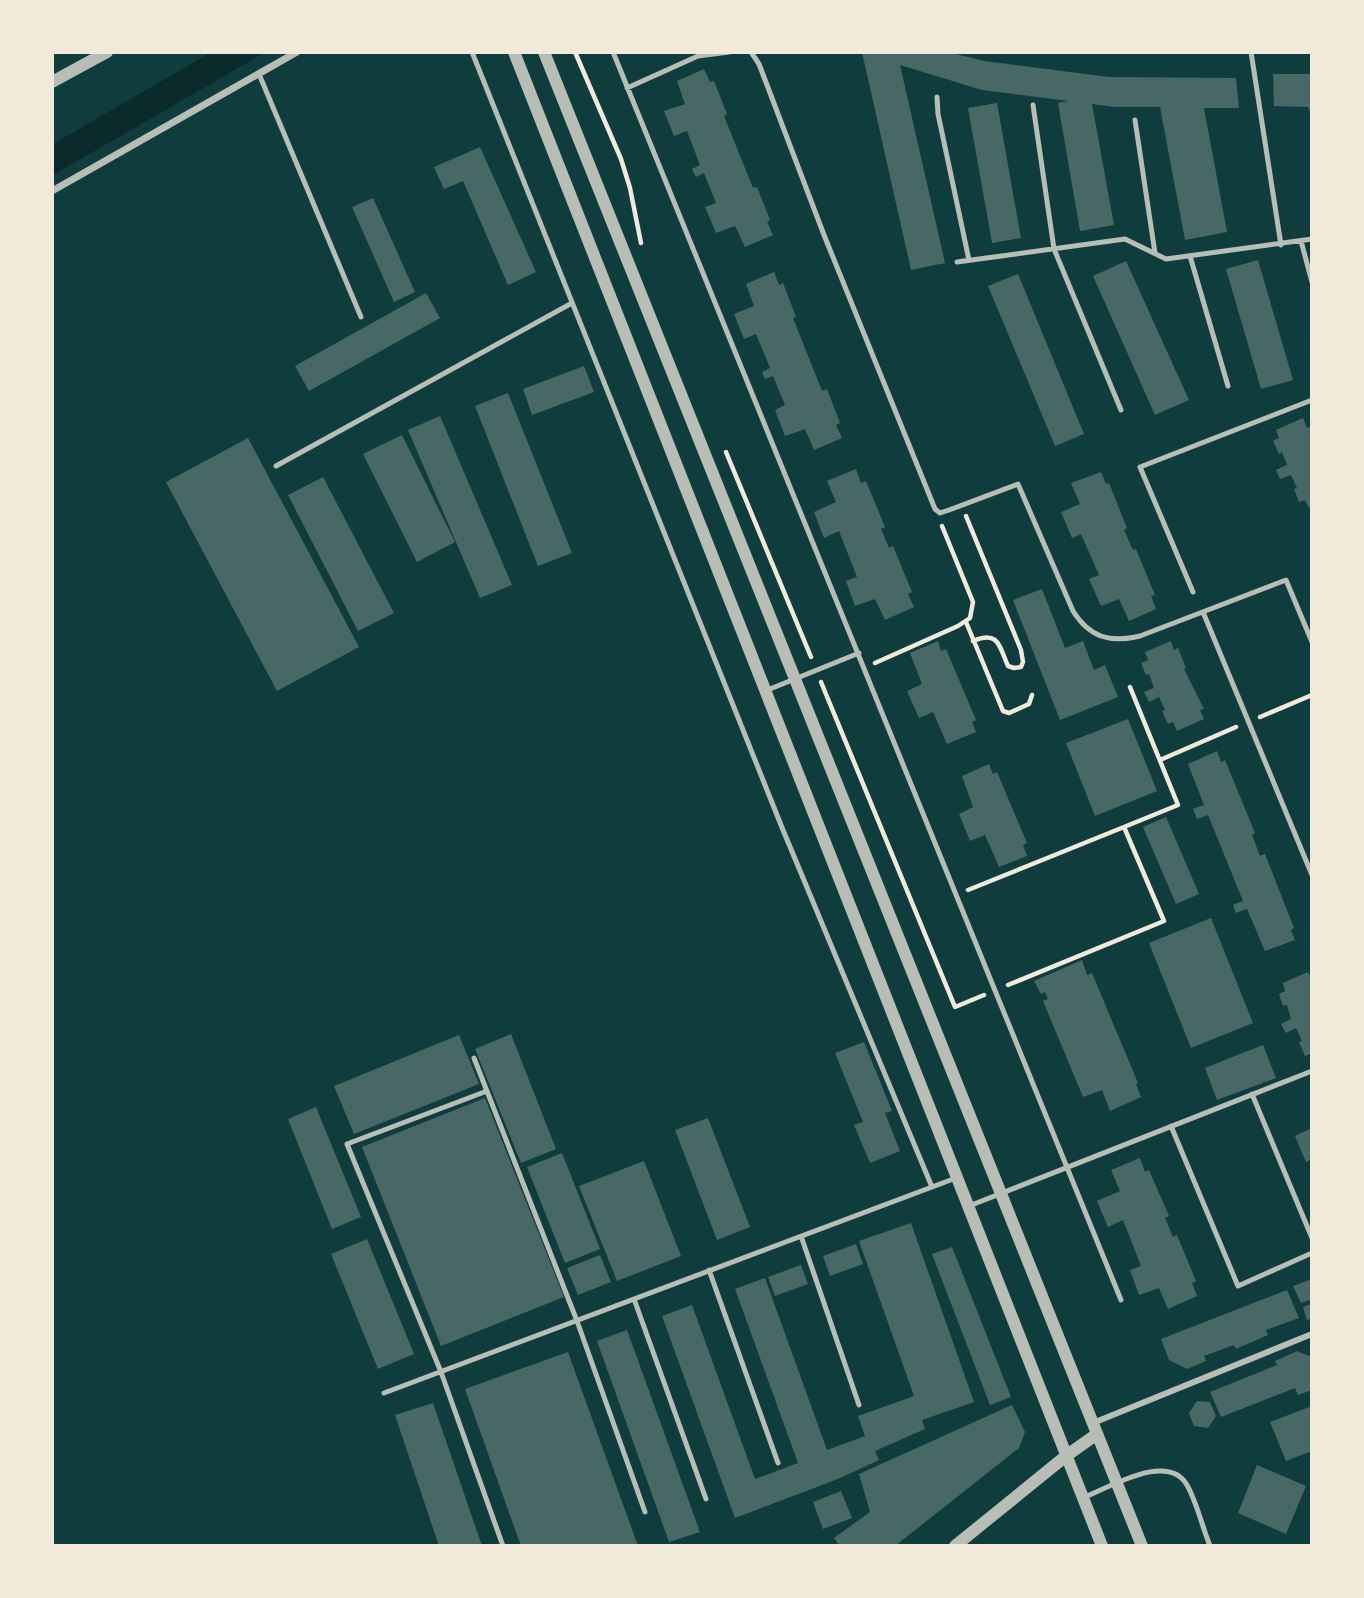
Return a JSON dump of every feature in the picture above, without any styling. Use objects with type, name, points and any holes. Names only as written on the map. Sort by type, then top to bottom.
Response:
[{"type":"street","points":[[52,82],[107,52]]},
{"type":"street","points":[[52,191],[297,52]]},
{"type":"street","points":[[514,52],[1102,1545]]},
{"type":"street","points":[[544,52],[1142,1545]]},
{"type":"street","points":[[955,1545],[1066,1456],[1095,1428],[1311,1334]]},
{"type":"lane","points":[[472,52],[783,830],[932,1187]]},
{"type":"lane","points":[[613,52],[1121,1300]]},
{"type":"lane","points":[[627,88],[698,57],[729,52]]},
{"type":"lane","points":[[751,52],[759,64],[824,236],[935,509],[940,513],[1018,484],[1073,611],[1082,624],[1097,635],[1118,639],[1140,636],[1286,580],[1311,642]]},
{"type":"lane","points":[[1251,52],[1281,245]]},
{"type":"lane","points":[[259,74],[360,317]]},
{"type":"lane","points":[[937,97],[938,114],[969,260]]},
{"type":"lane","points":[[1033,104],[1054,249],[1121,410]]},
{"type":"lane","points":[[1135,120],[1155,253]]},
{"type":"lane","points":[[957,262],[1125,239],[1166,259],[1311,239]]},
{"type":"lane","points":[[1301,241],[1311,282]]},
{"type":"lane","points":[[1190,256],[1228,386]]},
{"type":"lane","points":[[276,466],[572,303]]},
{"type":"lane","points":[[1193,592],[1140,467],[1311,400]]},
{"type":"lane","points":[[1203,612],[1311,875]]},
{"type":"lane","points":[[765,691],[859,653]]},
{"type":"lane","points":[[474,1058],[577,1321],[645,1512]]},
{"type":"lane","points":[[968,1207],[1311,1071]]},
{"type":"lane","points":[[486,1091],[347,1144],[441,1372],[503,1545]]},
{"type":"lane","points":[[1252,1094],[1311,1238]]},
{"type":"lane","points":[[1171,1126],[1238,1286],[1311,1254]]},
{"type":"lane","points":[[384,1393],[956,1178]]},
{"type":"lane","points":[[801,1236],[859,1405]]},
{"type":"lane","points":[[709,1270],[778,1463]]},
{"type":"lane","points":[[634,1299],[706,1499]]},
{"type":"lane","points":[[1083,1498],[1149,1471],[1160,1470],[1178,1476],[1186,1483],[1210,1545]]},
{"type":"path","points":[[962,505],[1021,650],[1021,667],[1008,666],[997,642],[991,636],[973,641]]},
{"type":"path","points":[[864,667],[970,618],[973,602],[935,509]]},
{"type":"path","points":[[966,622],[1003,711],[1009,713],[1028,704],[1032,695]]},
{"type":"path","points":[[1124,827],[1178,805],[1130,687]]},
{"type":"water","points":[[210,53],[264,53],[53,175],[53,144]]},
{"type":"building","points":[[862,52],[948,52],[984,61],[1109,77],[1236,78],[1239,108],[1204,108],[1227,232],[1185,240],[1160,107],[1092,104],[1114,225],[1080,231],[1058,103],[1068,101],[982,90],[900,65],[945,263],[911,270]]},
{"type":"building","points":[[704,69],[710,82],[714,81],[727,114],[724,116],[753,188],[757,187],[770,220],[767,222],[773,235],[745,247],[735,226],[716,233],[705,207],[716,203],[704,173],[696,177],[692,169],[700,165],[687,131],[674,136],[664,111],[685,104],[677,81]]},
{"type":"building","points":[[1273,74],[1312,74],[1312,117],[1308,107],[1274,106]]},
{"type":"building","points":[[997,103],[1021,238],[992,243],[968,108]]},
{"type":"building","points":[[480,147],[536,272],[508,285],[463,181],[444,189],[434,167]]},
{"type":"building","points":[[373,198],[415,292],[394,302],[352,207]]},
{"type":"building","points":[[1258,260],[1293,380],[1261,389],[1226,269]]},
{"type":"building","points":[[1126,261],[1189,400],[1155,415],[1093,276]]},
{"type":"building","points":[[774,272],[779,285],[783,283],[796,317],[793,318],[822,391],[827,389],[840,423],[836,425],[842,438],[814,450],[805,429],[785,436],[775,410],[785,405],[773,376],[765,379],[762,372],[770,368],[756,334],[744,339],[734,314],[754,306],[746,284]]},
{"type":"building","points":[[1018,274],[1084,434],[1055,446],[988,286]]},
{"type":"building","points":[[426,293],[440,318],[309,391],[295,366]]},
{"type":"building","points":[[584,366],[594,392],[532,415],[523,389]]},
{"type":"building","points":[[508,393],[572,553],[538,566],[475,406]]},
{"type":"building","points":[[440,416],[512,585],[480,598],[408,430]]},
{"type":"building","points":[[1303,418],[1307,428],[1312,426],[1312,507],[1309,508],[1305,500],[1299,502],[1291,475],[1280,479],[1276,470],[1287,465],[1282,452],[1279,454],[1273,441],[1279,438],[1276,430]]},
{"type":"building","points":[[402,435],[455,542],[417,562],[363,454]]},
{"type":"building","points":[[248,438],[359,647],[277,691],[166,482]]},
{"type":"building","points":[[856,469],[861,483],[866,481],[885,527],[881,529],[889,548],[893,546],[912,592],[908,594],[914,607],[885,620],[875,599],[855,606],[846,581],[857,577],[839,531],[824,538],[814,512],[836,502],[827,481]]},
{"type":"building","points":[[1101,472],[1106,484],[1109,483],[1127,528],[1124,530],[1133,550],[1136,549],[1155,595],[1151,596],[1156,609],[1129,621],[1119,599],[1101,606],[1089,579],[1099,575],[1081,534],[1072,538],[1061,512],[1080,504],[1071,483]]},
{"type":"building","points":[[323,477],[394,613],[358,631],[288,495]]},
{"type":"building","points":[[1042,589],[1065,648],[1083,641],[1094,670],[1105,665],[1118,697],[1060,720],[1013,600]]},
{"type":"building","points":[[938,641],[941,651],[946,649],[976,720],[972,722],[976,732],[947,744],[933,712],[919,718],[907,691],[922,684],[910,653]]},
{"type":"building","points":[[1171,641],[1174,650],[1178,648],[1186,668],[1184,669],[1204,709],[1200,710],[1204,719],[1177,731],[1173,722],[1168,724],[1159,697],[1149,702],[1144,692],[1154,688],[1141,663],[1148,660],[1145,652]]},
{"type":"building","points":[[1128,719],[1157,791],[1095,816],[1066,743]]},
{"type":"building","points":[[1217,751],[1221,762],[1225,760],[1255,833],[1252,835],[1260,856],[1265,854],[1294,928],[1291,930],[1295,940],[1265,951],[1247,909],[1236,913],[1233,905],[1243,901],[1208,815],[1197,819],[1193,809],[1204,805],[1188,764]]},
{"type":"building","points":[[989,764],[993,774],[997,772],[1027,843],[1023,845],[1027,856],[999,867],[985,835],[970,841],[959,814],[973,807],[962,776]]},
{"type":"building","points":[[1166,817],[1199,894],[1176,904],[1143,827]]},
{"type":"building","points":[[1211,918],[1253,1023],[1191,1048],[1149,943]]},
{"type":"building","points":[[1082,960],[1087,975],[1092,973],[1138,1083],[1136,1084],[1141,1097],[1110,1111],[1102,1090],[1083,1097],[1043,1001],[1048,999],[1045,992],[1041,994],[1034,981]]},
{"type":"building","points":[[1308,972],[1312,980],[1312,1053],[1305,1056],[1296,1028],[1286,1033],[1281,1024],[1291,1019],[1287,1005],[1283,1006],[1279,994],[1285,991],[1283,983]]},
{"type":"building","points":[[511,1034],[556,1149],[521,1163],[475,1049]]},
{"type":"building","points":[[459,1035],[479,1084],[354,1134],[334,1086]]},
{"type":"building","points":[[864,1042],[892,1111],[885,1113],[900,1151],[870,1163],[854,1125],[863,1122],[835,1053]]},
{"type":"building","points":[[1263,1045],[1276,1078],[1217,1100],[1205,1068]]},
{"type":"building","points":[[485,1098],[564,1297],[441,1346],[362,1147]]},
{"type":"building","points":[[316,1107],[361,1217],[332,1229],[288,1119]]},
{"type":"building","points":[[708,1118],[750,1227],[717,1240],[675,1130]]},
{"type":"building","points":[[1312,1128],[1312,1159],[1306,1162],[1295,1136]]},
{"type":"building","points":[[562,1153],[600,1249],[565,1263],[527,1167]]},
{"type":"building","points":[[1140,1158],[1145,1172],[1149,1170],[1169,1216],[1165,1218],[1173,1237],[1177,1235],[1196,1281],[1192,1283],[1197,1296],[1168,1309],[1159,1288],[1139,1295],[1130,1270],[1141,1266],[1123,1220],[1108,1227],[1097,1201],[1120,1191],[1111,1170]]},
{"type":"building","points":[[644,1161],[681,1256],[617,1281],[579,1186]]},
{"type":"building","points":[[911,1223],[974,1402],[922,1420],[925,1429],[875,1451],[879,1460],[838,1479],[735,1518],[662,1316],[692,1305],[755,1479],[798,1463],[735,1289],[765,1278],[827,1450],[865,1436],[858,1416],[914,1396],[859,1241]]},
{"type":"building","points":[[367,1239],[414,1354],[378,1369],[331,1254]]},
{"type":"building","points":[[856,1244],[863,1264],[830,1276],[823,1256]]},
{"type":"building","points":[[952,1247],[1011,1397],[990,1405],[932,1254]]},
{"type":"building","points":[[600,1255],[611,1282],[578,1295],[567,1268]]},
{"type":"building","points":[[801,1265],[808,1284],[775,1296],[768,1277]]},
{"type":"building","points":[[1312,1279],[1312,1318],[1307,1320],[1303,1307],[1311,1304],[1309,1300],[1301,1303],[1293,1286]]},
{"type":"building","points":[[1287,1290],[1299,1318],[1266,1330],[1268,1335],[1236,1349],[1234,1345],[1204,1356],[1206,1361],[1187,1369],[1169,1360],[1161,1339]]},
{"type":"building","points":[[627,1330],[700,1532],[669,1542],[597,1341]]},
{"type":"building","points":[[1297,1351],[1312,1357],[1312,1390],[1298,1395],[1295,1388],[1221,1417],[1210,1392],[1277,1365],[1275,1361]]},
{"type":"building","points":[[568,1352],[638,1546],[521,1546],[465,1389]]},
{"type":"building","points":[[1197,1401],[1210,1402],[1216,1416],[1208,1428],[1194,1426],[1189,1413]]},
{"type":"building","points":[[433,1403],[482,1546],[439,1546],[395,1415]]},
{"type":"building","points":[[1012,1405],[1025,1432],[1019,1448],[895,1546],[840,1546],[834,1538],[870,1512],[859,1474]]},
{"type":"building","points":[[1312,1406],[1312,1451],[1286,1461],[1270,1422]]},
{"type":"building","points":[[1257,1465],[1306,1486],[1286,1534],[1238,1513]]},
{"type":"building","points":[[841,1491],[852,1518],[823,1529],[813,1502]]}]
